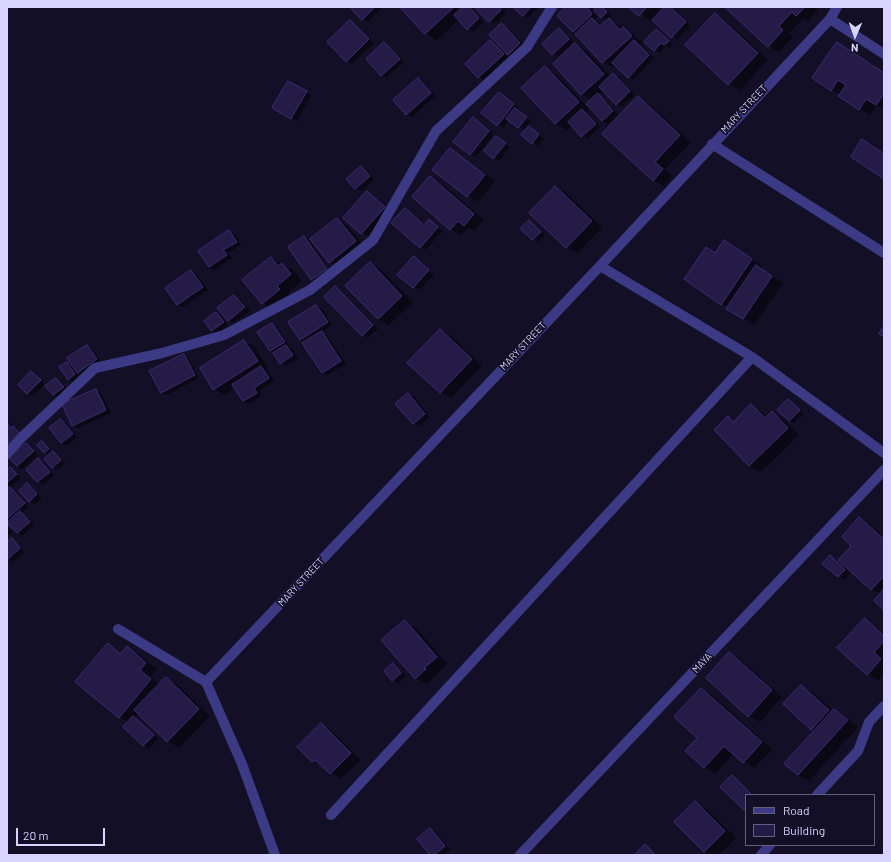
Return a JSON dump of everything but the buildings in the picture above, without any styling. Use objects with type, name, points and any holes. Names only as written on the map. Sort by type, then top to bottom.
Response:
[{"type":"street","points":[[7,454],[21,438],[95,368],[162,353],[224,335],[310,290],[373,240],[436,132],[527,47],[552,7]]},
{"type":"street","name":"MARY STREET","points":[[206,682],[600,266],[830,19],[837,7]]},
{"type":"street","points":[[830,19],[884,54]]},
{"type":"street","points":[[712,144],[884,253]]},
{"type":"street","points":[[600,266],[752,357],[884,453]]},
{"type":"street","points":[[332,815],[752,357]]},
{"type":"street","name":"MAYA","points":[[520,855],[884,470]]},
{"type":"street","points":[[118,629],[206,682],[242,764],[275,855]]},
{"type":"street","points":[[818,794],[858,751],[869,722],[884,706]]},
{"type":"street","points":[[761,855],[769,846]]}]
